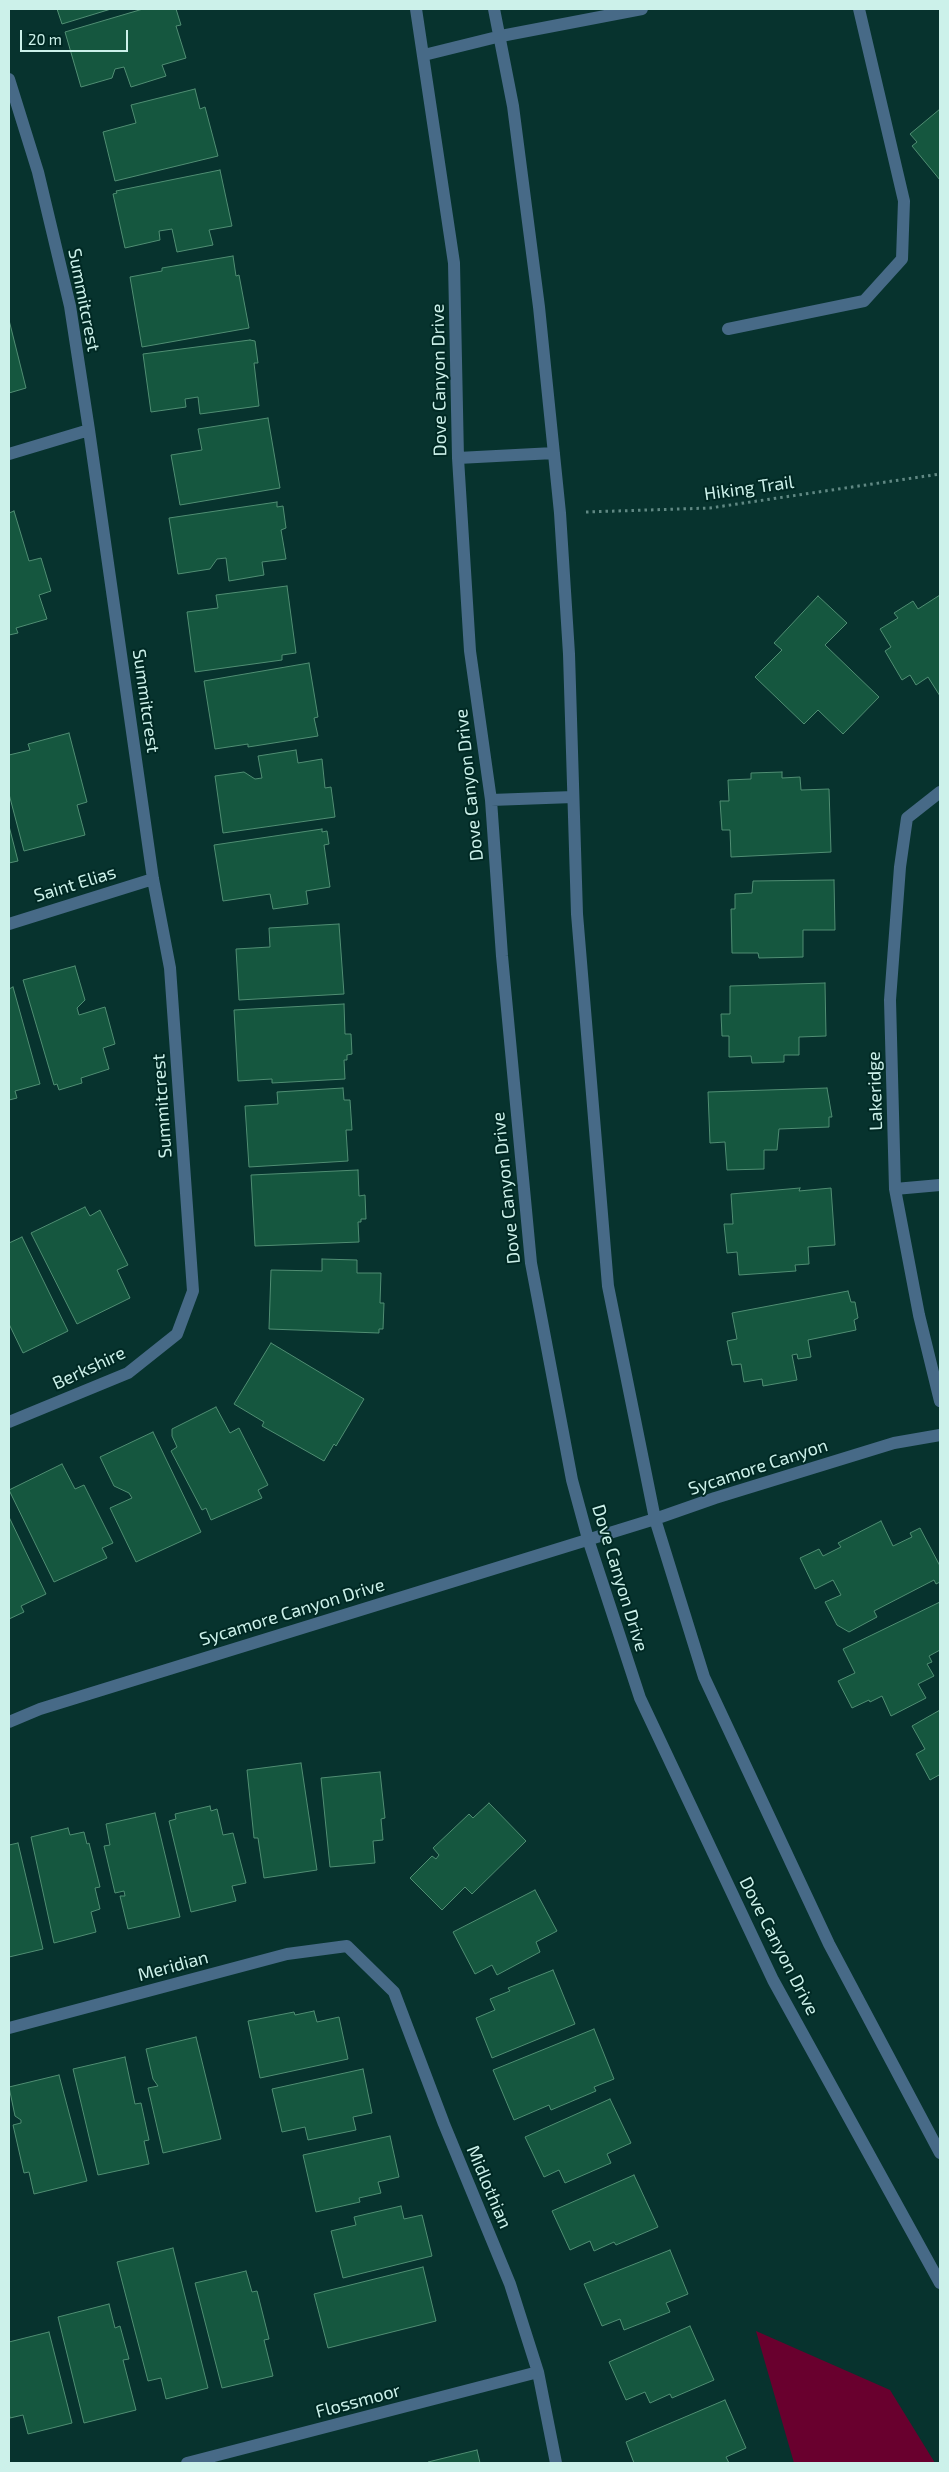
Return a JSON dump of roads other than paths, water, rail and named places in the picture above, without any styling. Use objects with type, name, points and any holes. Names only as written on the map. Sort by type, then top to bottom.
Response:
[{"type":"street","name":"Dove Canyon Drive","points":[[416,9],[454,264],[458,458],[470,651],[491,800],[502,956],[531,1263],[572,1480],[588,1539],[640,1698],[765,1962],[940,2283]]},
{"type":"street","points":[[494,9],[501,36],[513,106],[539,307],[560,513],[569,654],[577,914],[608,1286],[654,1520],[704,1677],[829,1944],[940,2153]]},
{"type":"street","points":[[424,54],[501,36],[642,9]]},
{"type":"street","points":[[728,329],[864,301],[902,259],[904,201],[859,9]]},
{"type":"street","name":"Summitcrest","points":[[9,79],[38,172],[70,306],[153,879],[170,968],[193,1291],[177,1334]]},
{"type":"street","points":[[9,454],[89,430]]},
{"type":"street","points":[[458,458],[554,453]]},
{"type":"street","name":"Lakeridge","points":[[940,792],[907,818],[900,867],[890,1000],[895,1189],[920,1315],[940,1401]]},
{"type":"street","points":[[491,800],[573,797]]},
{"type":"street","name":"Saint Elias","points":[[9,924],[153,879]]},
{"type":"street","points":[[895,1189],[940,1185]]},
{"type":"street","name":"Berkshire","points":[[9,1422],[128,1373],[177,1334]]},
{"type":"street","name":"Sycamore Canyon","points":[[588,1539],[654,1520],[715,1498],[894,1443],[940,1435]]},
{"type":"street","name":"Sycamore Canyon Drive","points":[[9,1722],[40,1709],[588,1539]]},
{"type":"street","name":"Meridian","points":[[9,2028],[287,1954],[347,1946]]},
{"type":"street","name":"Midlothian","points":[[347,1946],[394,1992],[444,2124],[510,2284],[538,2372],[556,2463]]},
{"type":"street","name":"Flossmoor","points":[[187,2463],[538,2372]]}]
